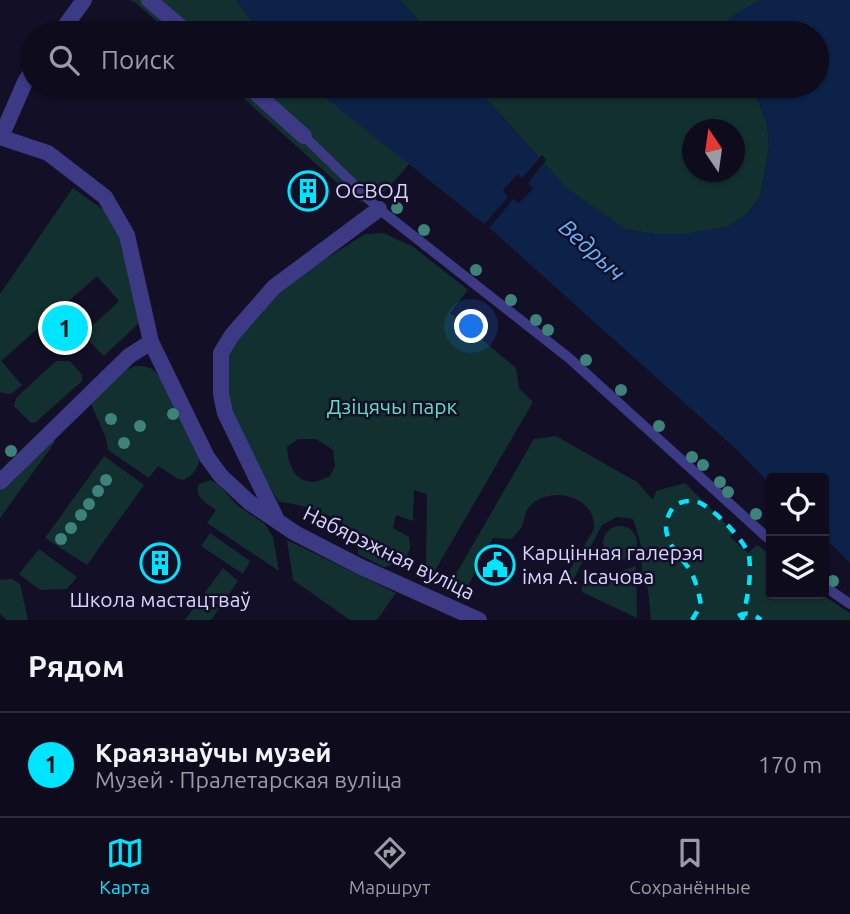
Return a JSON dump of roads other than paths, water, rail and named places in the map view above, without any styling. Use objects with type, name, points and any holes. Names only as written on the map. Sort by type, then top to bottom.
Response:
[{"type":"street","points":[[68,21],[83,0]]},
{"type":"street","points":[[149,0],[174,21]]},
{"type":"street","points":[[1,137],[21,91]]},
{"type":"street","points":[[261,98],[379,209],[569,358],[766,536]]},
{"type":"street","name":"Набярэжная вуліца","points":[[1,137],[48,153],[105,197],[127,235],[151,342],[203,448],[220,476],[248,502],[295,533],[361,567],[478,620]]},
{"type":"street","points":[[277,520],[225,413],[221,394],[221,353],[232,335],[274,287],[379,209]]},
{"type":"street","points":[[0,482],[129,356],[151,342]]},
{"type":"street","points":[[829,589],[850,604]]},
{"type":"water","points":[[236,0],[400,0],[418,21],[252,21]]},
{"type":"water","name":"Ведрыч","points":[[761,0],[850,0],[850,563],[829,542],[829,473],[766,473],[766,480],[737,450],[494,232],[326,98],[486,98],[567,189],[625,229],[655,234],[686,234],[727,227],[746,215],[760,197],[769,147],[767,123],[757,98],[829,98],[829,21],[728,21]]},
{"type":"railway","points":[[692,620],[701,605],[697,586],[689,568],[669,541],[666,528],[669,514],[675,506],[690,501],[704,505],[719,517],[747,550],[749,580],[742,620]]},
{"type":"railway","points":[[738,616],[750,614],[761,620]]},
{"type":"place","name":"ОСВОД","points":[[308,191]]},
{"type":"place","name":"Краязнаўчы музей","points":[[65,328]]},
{"type":"place","name":"Школа мастацтваў","points":[[160,563]]},
{"type":"place","name":"Карцінная галерэя імя А. Ісачова","points":[[495,565]]},
{"type":"park label","name":"Дзіцячы парк","points":[[392,407]]}]
